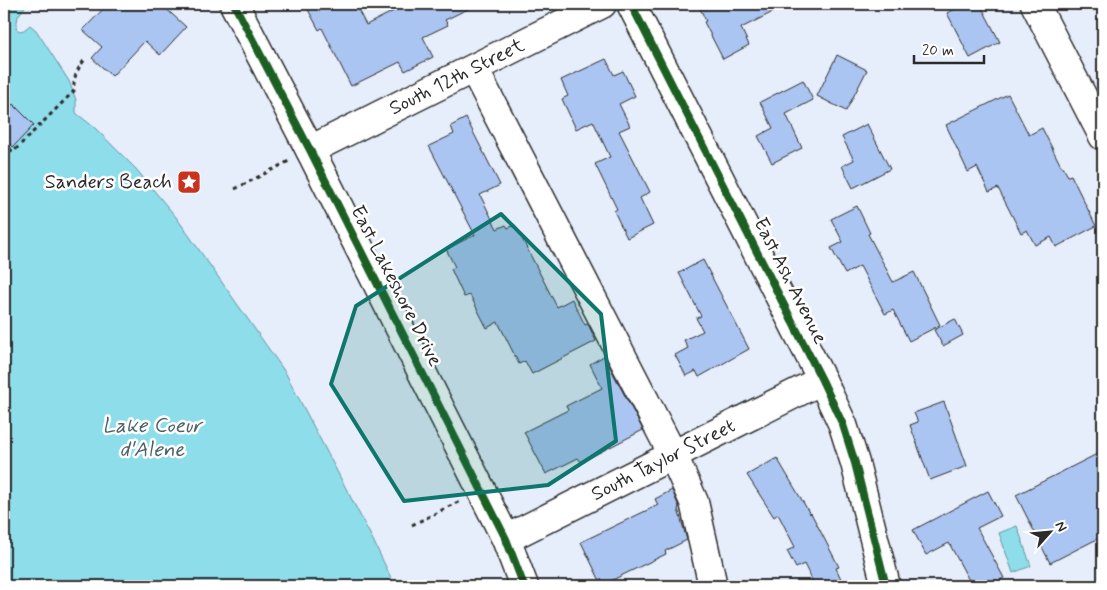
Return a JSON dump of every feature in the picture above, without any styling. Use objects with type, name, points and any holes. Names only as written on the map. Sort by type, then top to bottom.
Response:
[{"type":"street","name":"East Lakeshore Drive","points":[[234,4],[310,150],[480,491],[506,539],[524,586]]},
{"type":"street","name":"South 12th Street","points":[[310,150],[602,4]]},
{"type":"street","name":"East Ash Avenue","points":[[631,4],[843,425],[855,463],[886,586]]},
{"type":"street","points":[[1035,4],[1103,136]]},
{"type":"street","points":[[474,68],[673,455],[694,502],[713,586]]},
{"type":"street","name":"South Taylor Street","points":[[506,539],[822,380]]},
{"type":"path","points":[[4,7],[8,4]]},
{"type":"path","points":[[4,143],[12,152],[74,91],[73,80],[85,59]]},
{"type":"path","points":[[235,189],[310,150]]},
{"type":"path","points":[[412,525],[480,491]]},
{"type":"highlighted area","points":[[501,214],[601,314],[616,441],[548,485],[404,501],[331,384],[356,306]]},
{"type":"water","name":"Lake Coeur d'Alene","points":[[4,4],[27,4],[18,16],[16,29],[24,30],[30,25],[36,30],[69,81],[76,100],[76,113],[95,128],[136,169],[176,217],[285,372],[395,586],[4,586]]},
{"type":"water","points":[[1017,526],[1031,566],[1013,573],[999,533]]},
{"type":"building","points":[[108,4],[161,4],[186,27],[160,55],[145,41],[112,76],[92,58],[102,47],[83,30]]},
{"type":"building","points":[[305,4],[355,4],[366,25],[408,4],[478,4],[445,20],[448,25],[423,37],[433,57],[405,71],[400,62],[351,86],[322,28],[319,30]]},
{"type":"building","points":[[698,4],[789,4],[741,28],[749,45],[723,59],[704,22],[706,21]]},
{"type":"building","points":[[965,4],[980,4],[1000,42],[970,58],[947,13]]},
{"type":"building","points":[[837,55],[867,70],[846,111],[817,96]]},
{"type":"building","points":[[606,59],[614,75],[623,71],[635,96],[619,104],[630,126],[619,131],[650,192],[640,198],[653,225],[627,238],[614,211],[617,209],[595,164],[610,157],[593,121],[576,129],[562,99],[568,96],[561,80]]},
{"type":"building","points":[[803,80],[813,100],[786,114],[802,148],[772,163],[758,136],[773,128],[760,102]]},
{"type":"building","points":[[1008,94],[1029,135],[1042,128],[1061,166],[1068,176],[1071,175],[1096,226],[1056,247],[1051,237],[1035,245],[1027,230],[1021,233],[998,188],[989,192],[977,167],[968,172],[946,125]]},
{"type":"building","points":[[13,104],[34,125],[13,147],[4,138],[4,114]]},
{"type":"building","points":[[466,118],[500,185],[480,195],[497,229],[506,225],[508,228],[515,225],[557,307],[572,299],[585,325],[588,324],[596,341],[532,374],[525,361],[519,364],[498,322],[487,328],[470,295],[464,297],[451,269],[455,267],[446,249],[475,235],[429,146],[454,134],[451,126]]},
{"type":"building","points":[[867,124],[890,169],[853,188],[842,166],[854,160],[842,137]]},
{"type":"building","points":[[857,206],[870,233],[868,234],[893,282],[914,272],[940,325],[909,341],[893,310],[885,314],[860,266],[845,274],[831,248],[843,242],[831,219]]},
{"type":"building","points":[[703,260],[749,349],[699,377],[696,371],[686,376],[675,355],[688,348],[684,340],[703,331],[696,318],[701,316],[679,273]]},
{"type":"building","points":[[955,319],[963,335],[943,346],[934,330]]},
{"type":"building","points":[[604,356],[643,430],[581,462],[578,458],[546,474],[524,432],[568,410],[566,406],[602,388],[590,364]]},
{"type":"building","points":[[944,402],[967,466],[930,480],[910,425],[918,422],[914,413]]},
{"type":"building","points":[[1103,451],[1103,536],[1050,563],[1016,495]]},
{"type":"building","points":[[777,458],[811,513],[839,567],[836,568],[841,579],[827,586],[815,586],[804,564],[796,568],[787,551],[795,547],[778,514],[774,517],[747,475]]},
{"type":"building","points":[[672,490],[679,507],[687,540],[665,551],[666,554],[602,585],[581,542],[658,505],[655,499]]},
{"type":"building","points":[[988,491],[1001,516],[977,528],[1004,578],[988,586],[972,586],[949,543],[926,555],[913,530]]},
{"type":"cycle path","points":[[234,4],[310,150],[506,539],[524,586]]},
{"type":"cycle path","points":[[631,4],[843,425],[855,463],[886,586]]},
{"type":"place","name":"Sanders Beach","points":[[189,182]]}]
